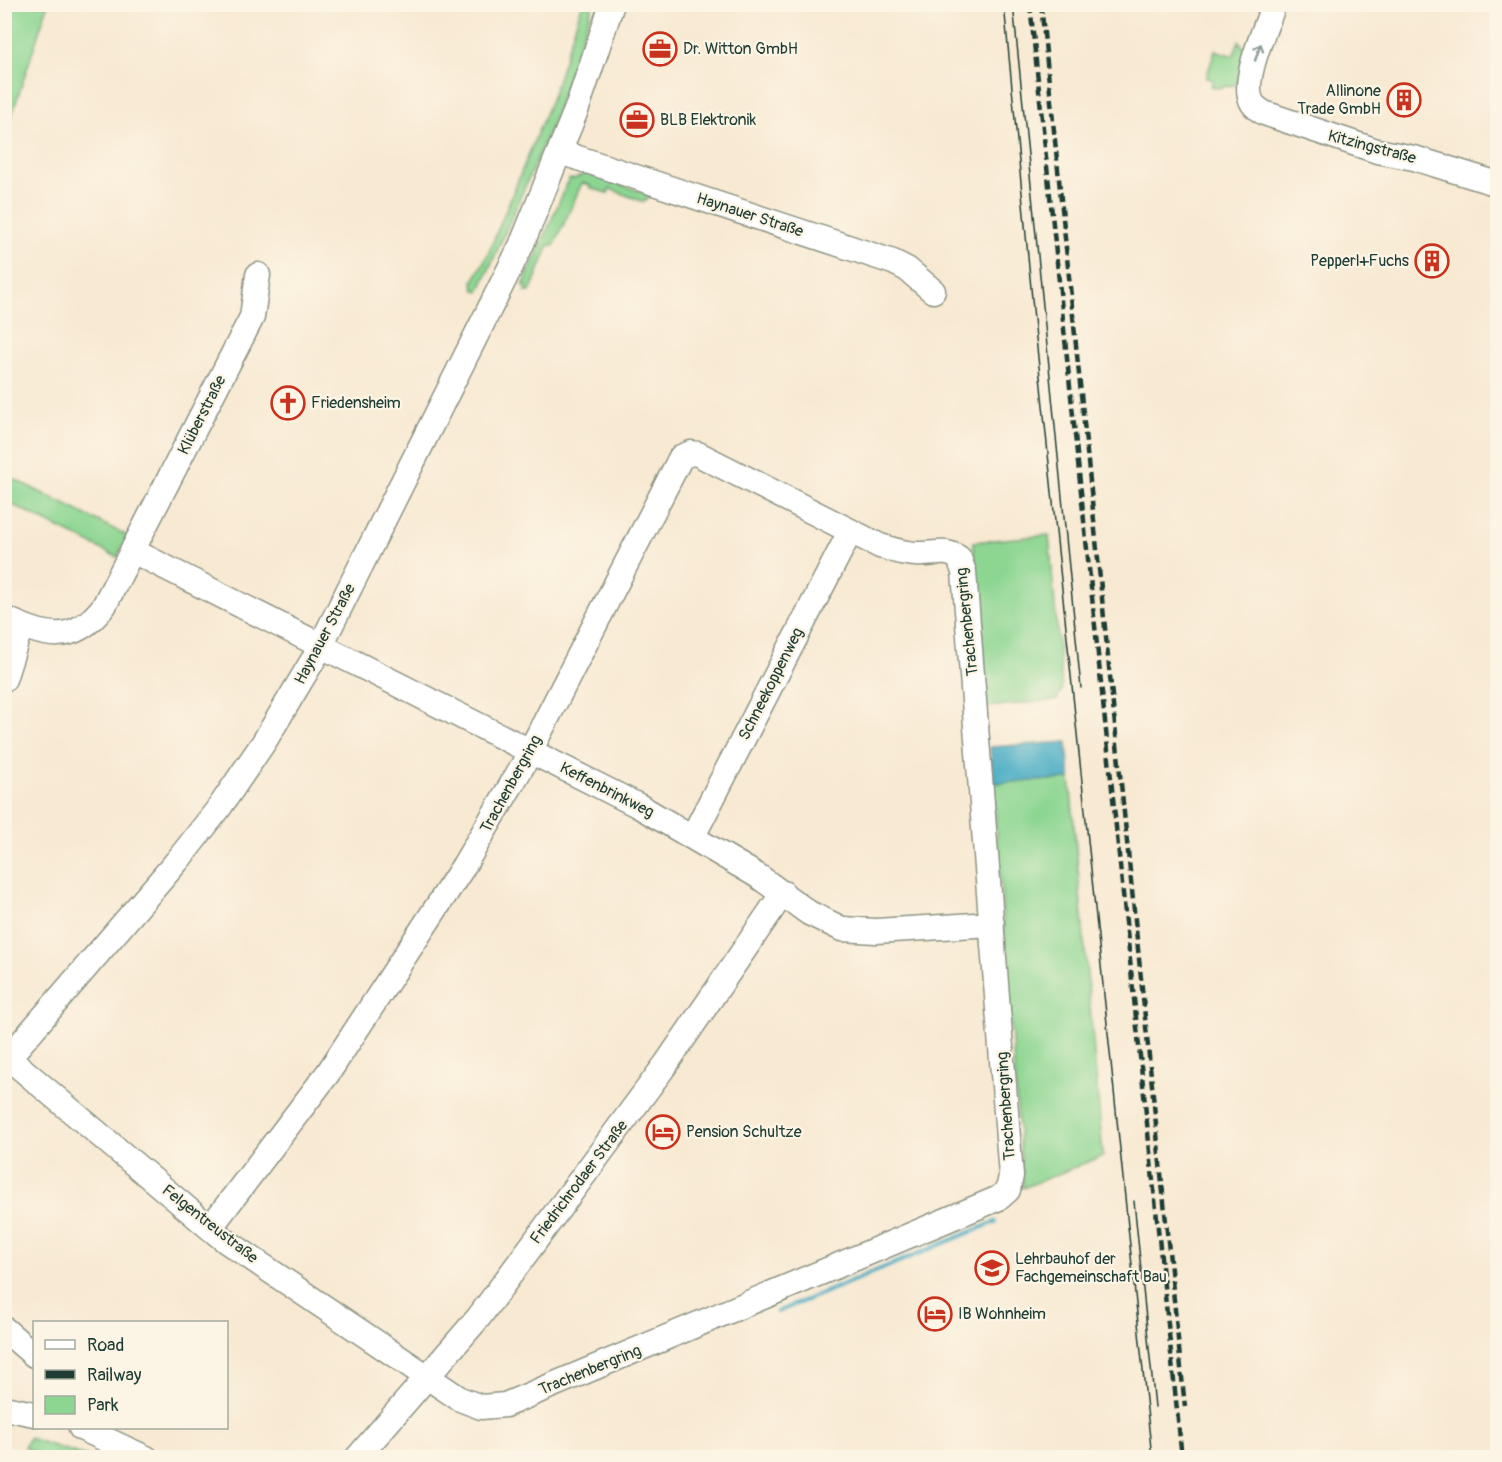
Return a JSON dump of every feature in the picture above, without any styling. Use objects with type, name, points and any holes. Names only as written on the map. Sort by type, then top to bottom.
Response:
[{"type":"street","name":"Haynauer Straße","points":[[6,1058],[178,860],[223,802],[264,742],[321,645],[521,246],[560,152],[612,4]]},
{"type":"street","name":"Kitzingstraße","points":[[1274,4],[1250,79],[1251,102],[1264,113],[1325,134],[1497,184]]},
{"type":"street","name":"Haynauer Straße","points":[[560,152],[892,262],[907,269],[933,291]]},
{"type":"street","name":"Klüberstraße","points":[[13,622],[39,633],[63,635],[85,626],[104,606],[252,317],[258,274]]},
{"type":"street","name":"Trachenbergring","points":[[210,1228],[328,1073],[398,970],[463,867],[530,751],[677,464],[686,454],[698,454],[850,532],[900,553],[945,552],[959,558],[962,563],[1011,1176],[1005,1194],[505,1405],[492,1407],[471,1404],[429,1377]]},
{"type":"street","name":"Schneekoppenweg","points":[[693,836],[850,532]]},
{"type":"street","name":"Keffenbrinkweg","points":[[133,551],[530,751],[693,836],[783,893],[809,913],[830,924],[858,931],[992,924]]},
{"type":"street","points":[[4,679],[13,622]]},
{"type":"street","name":"Friedrichrodaer Straße","points":[[357,1458],[429,1377],[478,1317],[666,1064],[783,893]]},
{"type":"street","name":"Felgentreustraße","points":[[6,1058],[210,1228],[429,1377]]},
{"type":"street","points":[[4,1329],[33,1354]]},
{"type":"street","points":[[4,1408],[33,1414]]},
{"type":"street","points":[[83,1429],[146,1458]]},
{"type":"green space","points":[[4,5],[48,5],[5,136]]},
{"type":"green space","points":[[582,5],[593,5],[551,127],[479,292],[474,289],[473,281],[488,254],[552,97]]},
{"type":"green space","points":[[1239,41],[1248,53],[1237,84],[1211,87],[1213,80],[1206,78],[1215,50],[1233,56]]},
{"type":"green space","points":[[586,173],[651,195],[644,202],[610,189],[608,193],[582,183],[554,246],[549,245],[530,292],[525,292],[527,287],[523,286],[569,179],[575,179]]},
{"type":"green space","points":[[4,474],[128,536],[117,557],[5,501]]},
{"type":"green space","points":[[1049,535],[1062,689],[1057,700],[987,707],[973,542]]},
{"type":"green space","points":[[1070,779],[1103,1156],[1023,1188],[993,783]]},
{"type":"green space","points":[[29,1438],[88,1457],[43,1457],[24,1447]]},
{"type":"water","points":[[1067,742],[1070,779],[993,783],[990,747]]},
{"type":"waterway","points":[[777,1312],[995,1222]]},
{"type":"tram line","points":[[1004,4],[1033,309],[1152,1458]]},
{"type":"tram line","points":[[1013,4],[1081,688]]},
{"type":"tram line","points":[[1134,1201],[1155,1407]]},
{"type":"railway","points":[[1030,4],[1182,1458]]},
{"type":"railway","points":[[1041,4],[1185,1407]]},
{"type":"place","name":"Dr. Witton GmbH","points":[[660,49]]},
{"type":"place","name":"Allinone Trade GmbH","points":[[1404,100]]},
{"type":"place","name":"BLB Elektronik","points":[[637,120]]},
{"type":"place","name":"Pepperl+Fuchs","points":[[1432,261]]},
{"type":"place","name":"Friedensheim","points":[[288,403]]},
{"type":"place","name":"Pension Schultze","points":[[663,1132]]},
{"type":"place","name":"Lehrbauhof der Fachgemeinschaft Bau","points":[[992,1268]]},
{"type":"place","name":"IB Wohnheim","points":[[935,1314]]}]
